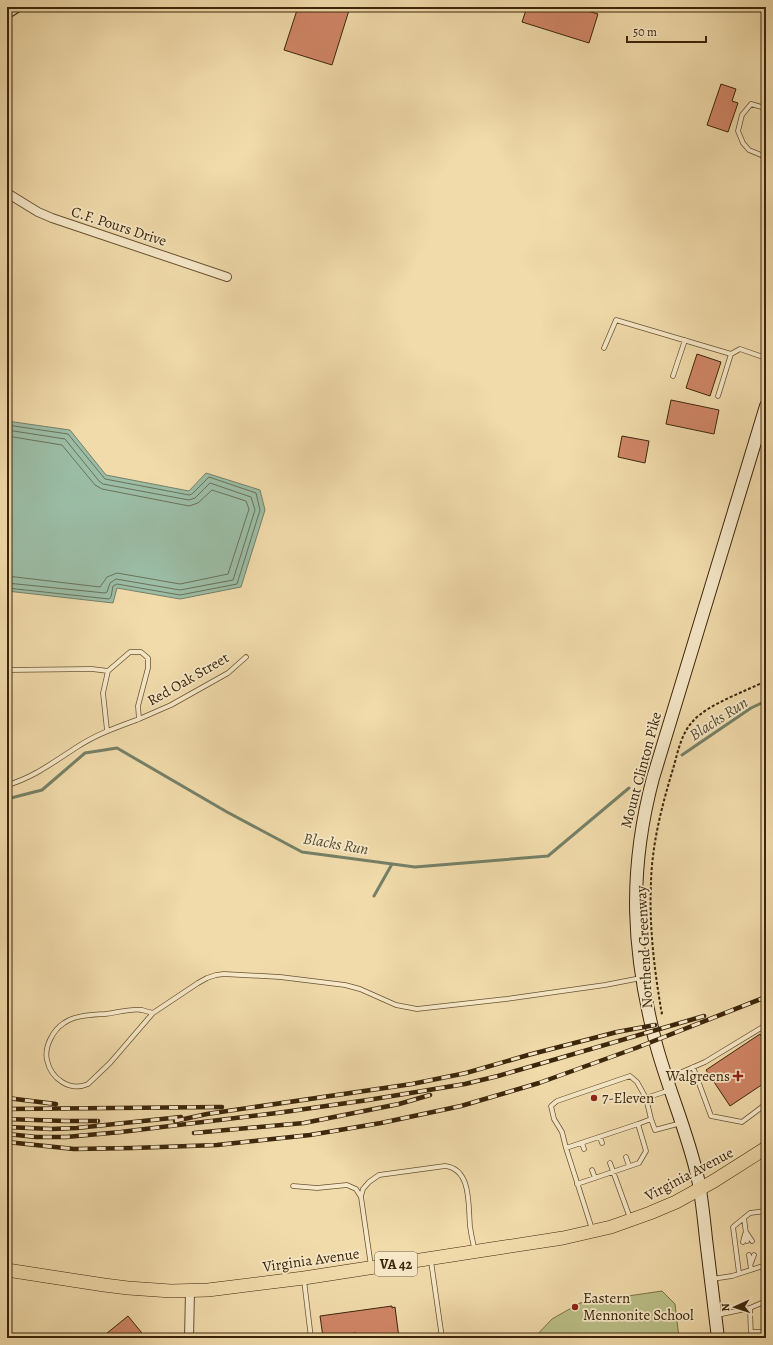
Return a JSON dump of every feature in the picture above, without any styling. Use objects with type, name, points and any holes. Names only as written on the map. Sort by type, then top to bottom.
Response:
[{"type":"main road","points":[[7,12],[15,7]]},
{"type":"main road","name":"Mount Clinton Pike","points":[[718,1338],[699,1189],[691,1153],[656,1044],[641,978],[636,933],[636,885],[638,851],[646,805],[659,757],[766,406]]},
{"type":"main road","name":"Virginia Avenue","points":[[7,1270],[104,1286],[149,1290],[215,1290],[371,1268],[563,1238],[593,1232],[630,1220],[676,1202],[766,1148]]},
{"type":"street","name":"C.F. Pours Drive","points":[[7,193],[38,212],[52,218],[227,277]]},
{"type":"street","points":[[189,1338],[190,1291]]},
{"type":"lane","points":[[766,111],[765,108],[751,104],[742,115],[738,131],[743,143],[749,150],[766,158]]},
{"type":"lane","points":[[604,348],[616,320],[731,354]]},
{"type":"lane","points":[[673,376],[685,340]]},
{"type":"lane","points":[[718,396],[731,354],[740,349],[766,358]]},
{"type":"lane","name":"Red Oak Street","points":[[108,671],[130,652],[141,652],[148,658],[148,668],[138,706],[139,719]]},
{"type":"lane","name":"Red Oak Street","points":[[7,785],[15,783],[52,764],[78,746],[107,730],[139,719],[171,705],[228,673],[246,657]]},
{"type":"lane","points":[[7,670],[92,669],[108,671],[103,693],[107,730]]},
{"type":"lane","points":[[153,1013],[140,1009],[68,1020],[54,1032],[49,1043],[46,1052],[46,1059],[50,1069],[56,1078],[73,1087],[88,1084],[110,1063],[153,1013],[198,983],[220,974],[280,977],[345,985],[360,989],[396,1005],[417,1009],[506,999],[605,985],[641,978]]},
{"type":"lane","points":[[646,1098],[693,1067],[705,1062],[766,1025]]},
{"type":"lane","points":[[693,1067],[711,1116],[742,1122],[766,1104]]},
{"type":"lane","points":[[593,1232],[562,1132],[554,1119],[550,1106],[557,1101],[630,1076],[637,1082],[646,1098],[655,1130],[681,1123]]},
{"type":"lane","points":[[566,1148],[617,1132],[651,1119]]},
{"type":"lane","points":[[578,1184],[639,1163],[646,1151],[638,1124]]},
{"type":"lane","points":[[617,1132],[618,1136]]},
{"type":"lane","points":[[600,1137],[602,1143]]},
{"type":"lane","points":[[582,1143],[584,1149]]},
{"type":"lane","points":[[626,1157],[629,1166]]},
{"type":"lane","points":[[610,1163],[630,1220]]},
{"type":"lane","points":[[371,1268],[361,1196],[363,1189],[368,1182],[379,1176],[445,1166],[454,1168],[460,1174],[466,1186],[470,1228],[475,1252]]},
{"type":"lane","points":[[592,1170],[595,1178]]},
{"type":"lane","points":[[293,1186],[317,1188],[347,1185],[356,1189],[361,1196]]},
{"type":"lane","points":[[739,1273],[733,1228],[750,1213],[766,1211]]},
{"type":"lane","points":[[744,1218],[746,1232],[745,1242]]},
{"type":"lane","points":[[746,1232],[752,1241]]},
{"type":"lane","points":[[749,1256],[750,1267]]},
{"type":"lane","points":[[430,1259],[442,1338]]},
{"type":"lane","points":[[711,1279],[732,1276],[750,1267],[766,1265]]},
{"type":"lane","points":[[304,1278],[312,1338]]},
{"type":"lane","points":[[715,1315],[750,1308],[766,1301]]},
{"type":"lane","points":[[750,1308],[751,1338]]},
{"type":"lane","points":[[751,1332],[766,1332]]},
{"type":"path","name":"Northend Greenway","points":[[650,1016],[662,1013],[651,939],[651,881],[655,847],[666,792],[684,734],[694,720],[708,708],[766,681]]},
{"type":"green space","points":[[662,1291],[675,1304],[679,1338],[534,1338],[552,1319],[580,1303]]},
{"type":"water","points":[[7,421],[70,430],[106,475],[189,491],[206,473],[260,490],[265,510],[241,587],[180,599],[117,588],[113,603],[7,591]]},
{"type":"building","points":[[298,7],[350,7],[332,65],[284,50]]},
{"type":"building","points":[[527,7],[574,7],[598,14],[589,43],[522,22]]},
{"type":"building","points":[[721,84],[736,89],[732,101],[738,103],[728,132],[707,125]]},
{"type":"building","points":[[697,354],[721,362],[710,396],[686,388]]},
{"type":"building","points":[[671,400],[719,410],[714,434],[666,424]]},
{"type":"building","points":[[622,436],[649,441],[645,463],[618,457]]},
{"type":"building","name":"Walgreens","points":[[760,1034],[766,1043],[766,1082],[730,1106],[706,1070]]},
{"type":"building","points":[[392,1306],[392,1308],[395,1307],[399,1338],[357,1338],[356,1333],[323,1337],[320,1316]]},
{"type":"building","points":[[128,1316],[146,1338],[101,1338]]},
{"type":"waterway","name":"Blacks Run","points":[[682,755],[751,708],[766,701]]},
{"type":"waterway","name":"Blacks Run","points":[[7,799],[42,790],[85,753],[117,748],[227,812],[302,852],[415,867],[548,856],[629,788]]},
{"type":"waterway","points":[[374,896],[392,864]]},
{"type":"railway","points":[[7,1142],[74,1149],[217,1145],[310,1135],[381,1123],[461,1106],[539,1083],[636,1048],[766,997]]},
{"type":"railway","points":[[7,1134],[36,1137],[66,1137],[121,1132],[277,1113],[465,1084],[498,1076],[704,1016]]},
{"type":"railway","points":[[175,1121],[207,1114],[412,1084],[466,1073],[617,1032],[655,1025]]},
{"type":"railway","points":[[194,1133],[304,1123],[399,1104],[430,1095]]},
{"type":"railway","points":[[7,1098],[56,1104]]},
{"type":"railway","points":[[7,1109],[222,1107]]},
{"type":"railway","points":[[7,1127],[51,1129],[77,1128],[181,1117]]},
{"type":"railway","points":[[7,1119],[98,1121]]},
{"type":"place","name":"Walgreens","points":[[738,1076]]},
{"type":"place","name":"7-Eleven","points":[[594,1098]]},
{"type":"place","name":"Eastern Mennonite School","points":[[575,1307]]}]
